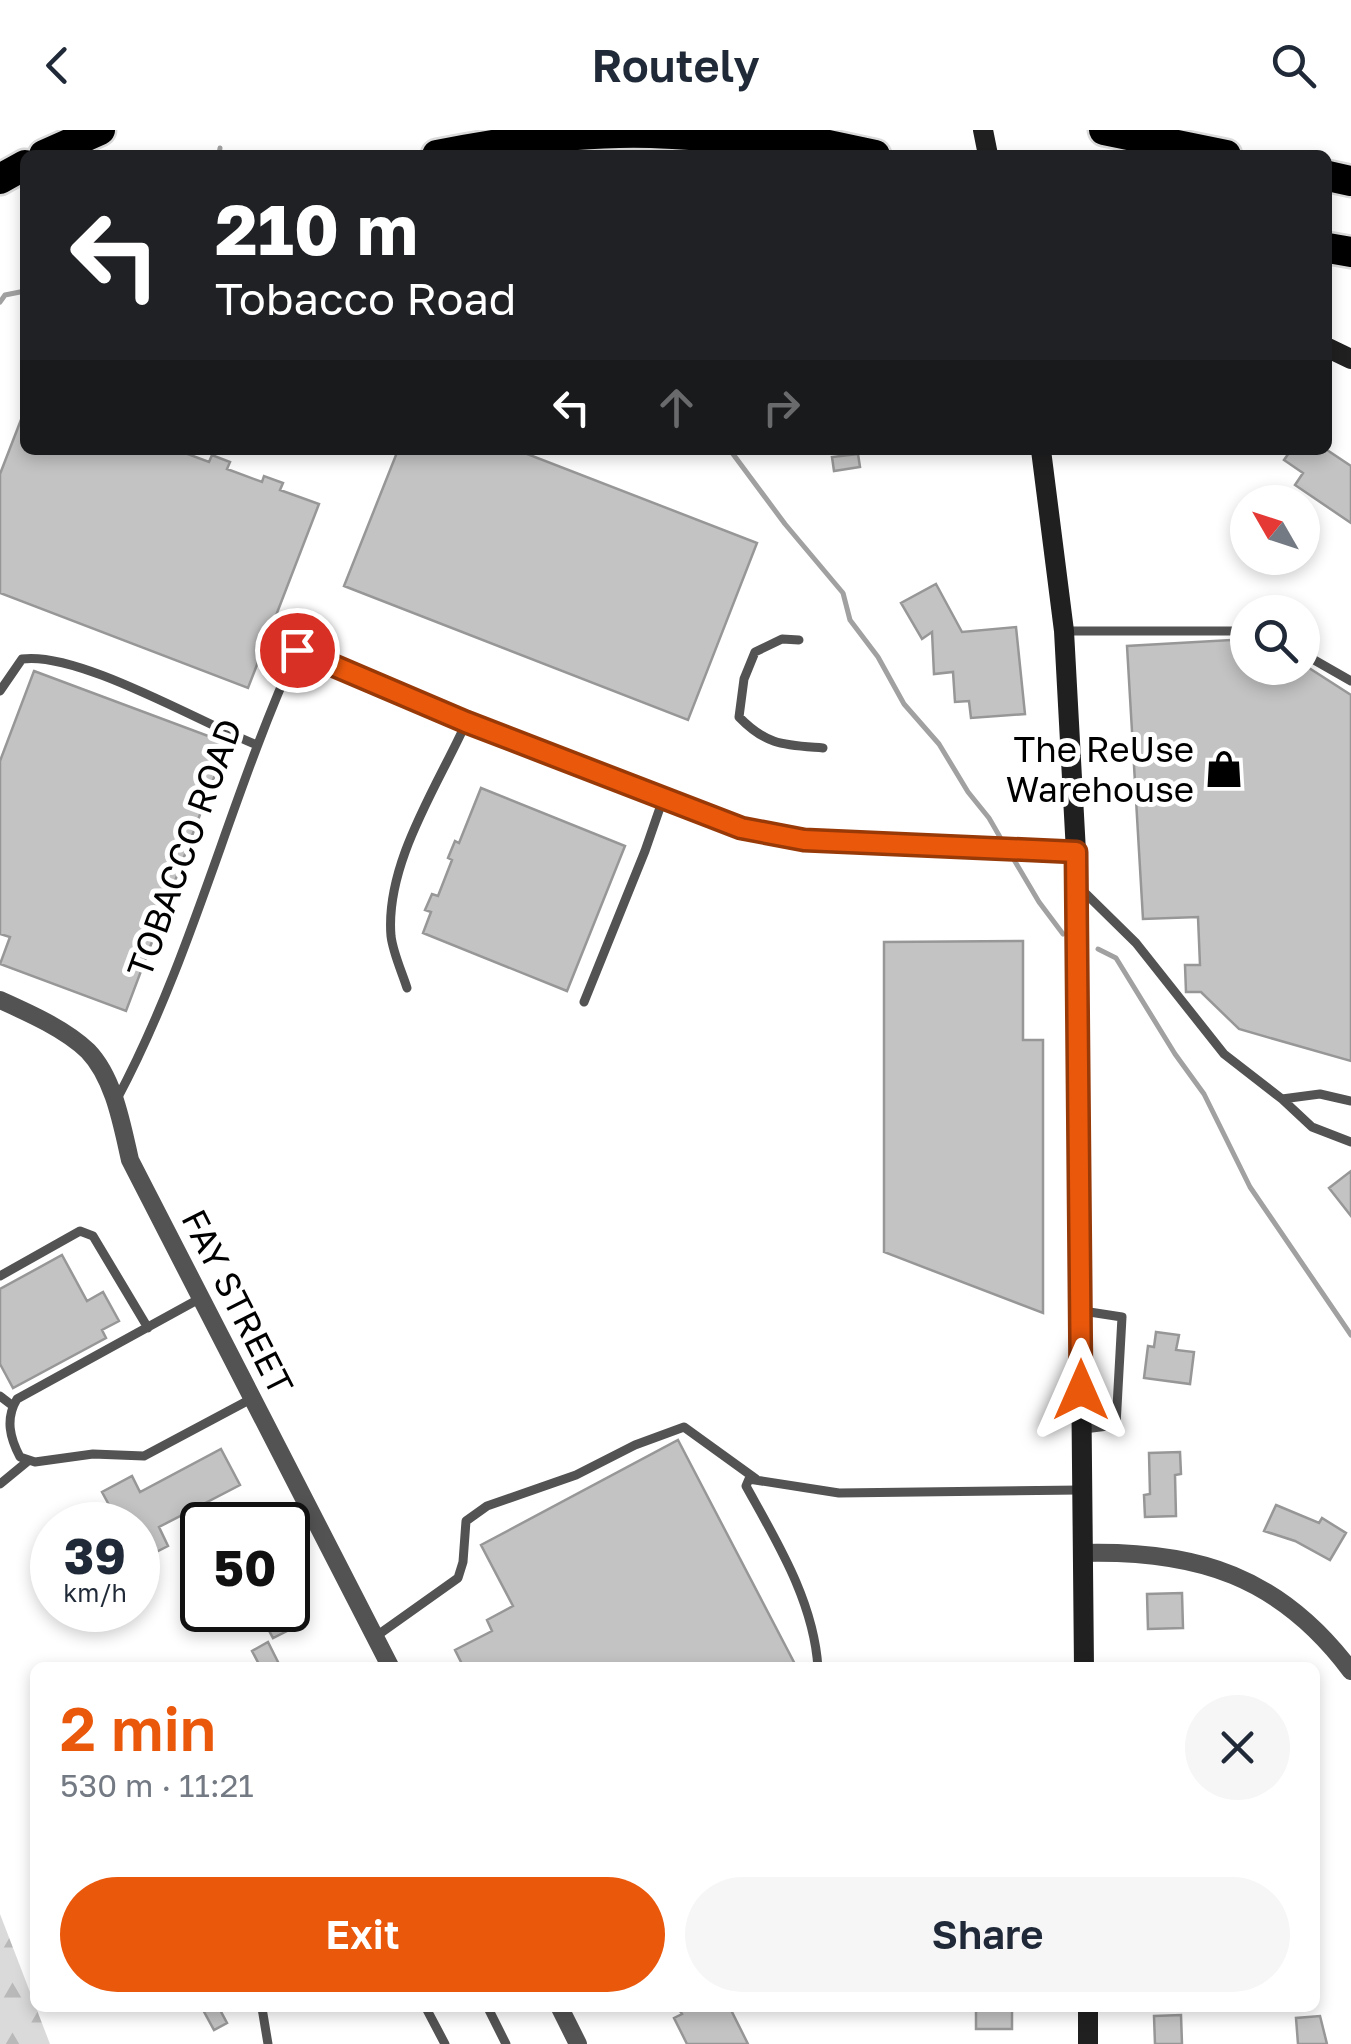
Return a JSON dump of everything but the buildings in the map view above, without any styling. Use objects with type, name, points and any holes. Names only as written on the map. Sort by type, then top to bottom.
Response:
[{"type":"highway","points":[[55,150],[100,130]]},
{"type":"highway","points":[[770,130],[850,150]]},
{"type":"highway","points":[[1104,130],[1202,150]]},
{"type":"highway","points":[[465,150],[602,134],[693,135],[835,147]]},
{"type":"main road","points":[[1043,455],[1064,631],[1076,852],[1084,1662]]},
{"type":"main road","points":[[1088,2012],[1088,2044]]},
{"type":"street","name":"TOBACCO ROAD","points":[[993,849],[1076,852]]},
{"type":"street","name":"FAY STREET","points":[[0,1000],[37,1018],[88,1052],[116,1100],[130,1160],[388,1662]]},
{"type":"street","points":[[1082,1553],[1158,1554],[1194,1560],[1228,1573],[1278,1598],[1306,1621],[1351,1671]]},
{"type":"street","points":[[562,2012],[578,2044]]},
{"type":"lane","points":[[1064,631],[1230,631]]},
{"type":"lane","points":[[799,640],[782,639],[755,652],[744,679],[739,717],[758,736],[790,746],[823,748]]},
{"type":"lane","name":"TOBACCO ROAD","points":[[116,1100],[182,954],[297,650],[466,722],[741,828],[804,840],[993,849]]},
{"type":"lane","points":[[0,690],[22,659],[41,656],[89,670],[258,745]]},
{"type":"lane","points":[[1320,663],[1351,681]]},
{"type":"lane","points":[[408,988],[392,940],[391,904],[406,843],[466,722]]},
{"type":"lane","points":[[584,1002],[646,852],[662,799]]},
{"type":"lane","points":[[1076,884],[1136,943],[1224,1054],[1312,1127],[1351,1142]]},
{"type":"lane","points":[[1282,1099],[1320,1094],[1351,1102]]},
{"type":"lane","points":[[0,1276],[80,1231],[94,1236],[148,1328]]},
{"type":"lane","points":[[28,1461],[17,1452],[5,1430],[16,1399],[199,1299]]},
{"type":"lane","points":[[1080,1310],[1122,1317],[1116,1425],[1081,1430]]},
{"type":"lane","points":[[0,1396],[13,1406]]},
{"type":"lane","points":[[0,1484],[28,1461],[93,1454],[144,1456],[251,1399]]},
{"type":"lane","points":[[376,1637],[458,1578],[466,1521],[487,1506],[576,1475],[635,1445],[684,1427],[756,1480]]},
{"type":"lane","points":[[818,1662],[803,1601],[782,1551],[746,1486],[749,1480],[839,1493],[1082,1490]]},
{"type":"lane","points":[[263,2012],[268,2044]]},
{"type":"lane","points":[[428,2012],[445,2044]]},
{"type":"lane","points":[[490,2012],[506,2044]]},
{"type":"green space","points":[[0,1914],[30,1992],[30,2012],[38,2012],[50,2044],[0,2044]]},
{"type":"waterway","points":[[0,302],[5,295],[20,292]]},
{"type":"waterway","points":[[734,455],[843,593],[850,620],[878,657],[904,704],[939,744],[1004,844]]},
{"type":"waterway","points":[[1010,853],[1063,934]]},
{"type":"waterway","points":[[1098,949],[1116,958],[1204,1094],[1250,1187],[1351,1335]]},
{"type":"place","name":"The ReUse Warehouse","points":[[1224,769]]},
{"type":"route","points":[[297,650],[466,722],[741,828],[804,840],[1076,852],[1081,1390]]}]
